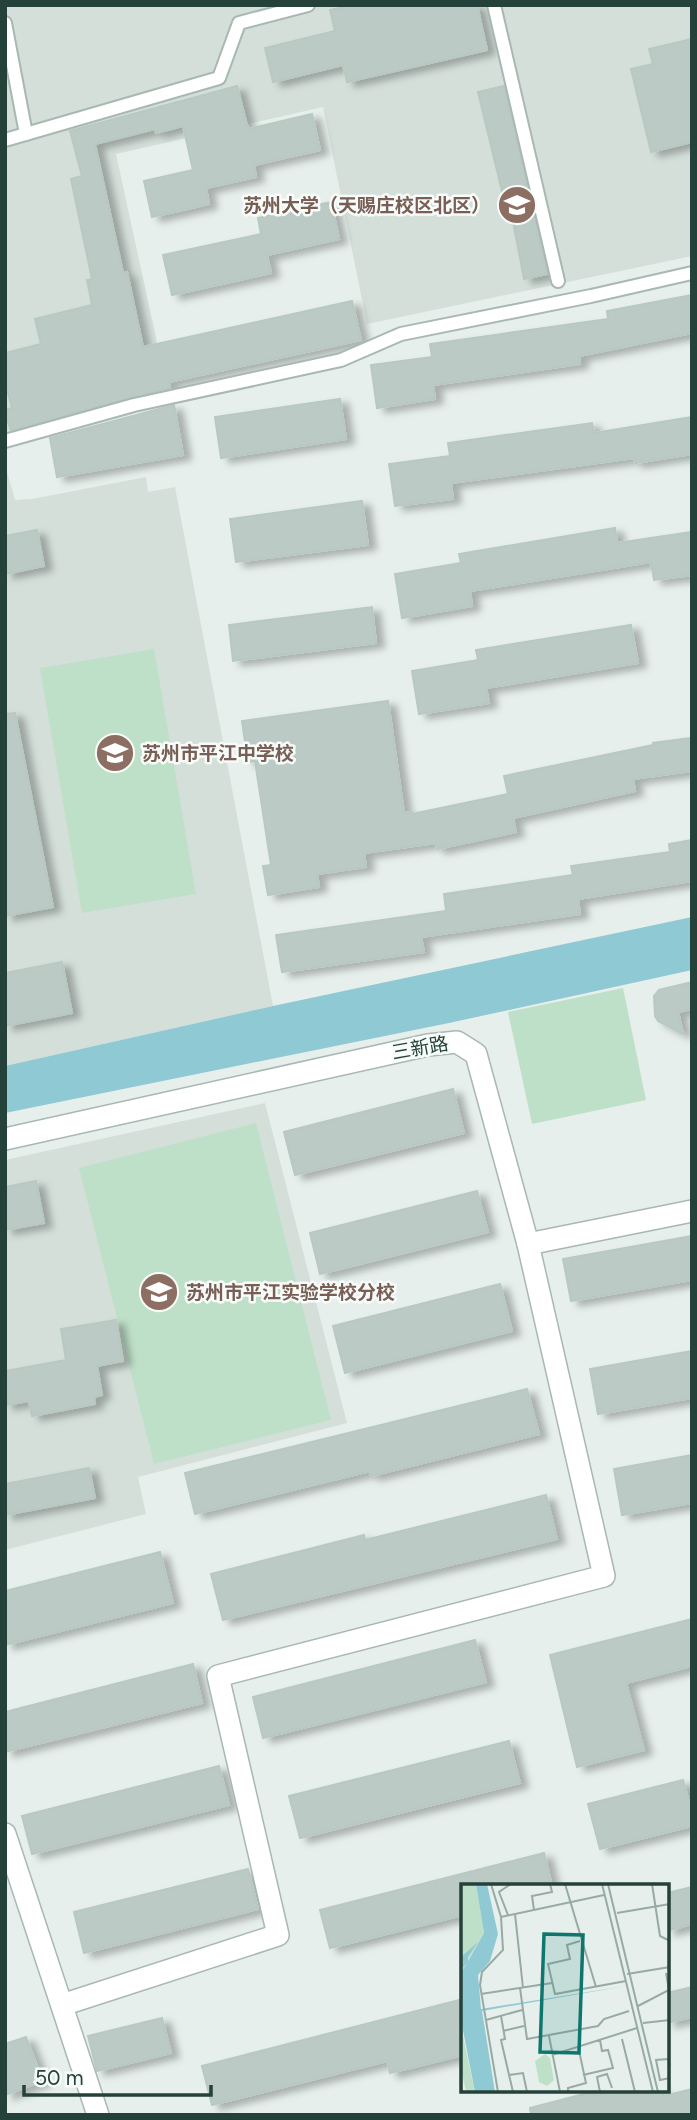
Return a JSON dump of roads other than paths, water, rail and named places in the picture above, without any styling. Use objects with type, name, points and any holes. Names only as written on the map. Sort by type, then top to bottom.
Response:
[{"type":"street","name":"三新路","points":[[5,1139],[428,1045],[457,1042],[476,1054],[528,1244],[604,1576],[218,1676],[278,1935],[62,2005]]},
{"type":"street","points":[[528,1244],[692,1211]]},
{"type":"street","points":[[5,1833],[98,2115]]},
{"type":"lane","points":[[5,140],[219,78],[239,23],[308,5]]},
{"type":"lane","points":[[494,5],[558,281]]},
{"type":"lane","points":[[5,23],[26,134]]},
{"type":"lane","points":[[5,441],[134,405],[341,360],[401,334],[692,273]]},
{"type":"water","points":[[692,917],[692,970],[449,1023],[5,1113],[5,1066]]},
{"type":"place","name":"苏州大学（天赐庄校区北区）","points":[[517,205]]},
{"type":"place","name":"苏州市平江中学校","points":[[115,753]]},
{"type":"place","name":"苏州市平江实验学校分校","points":[[159,1292]]}]
